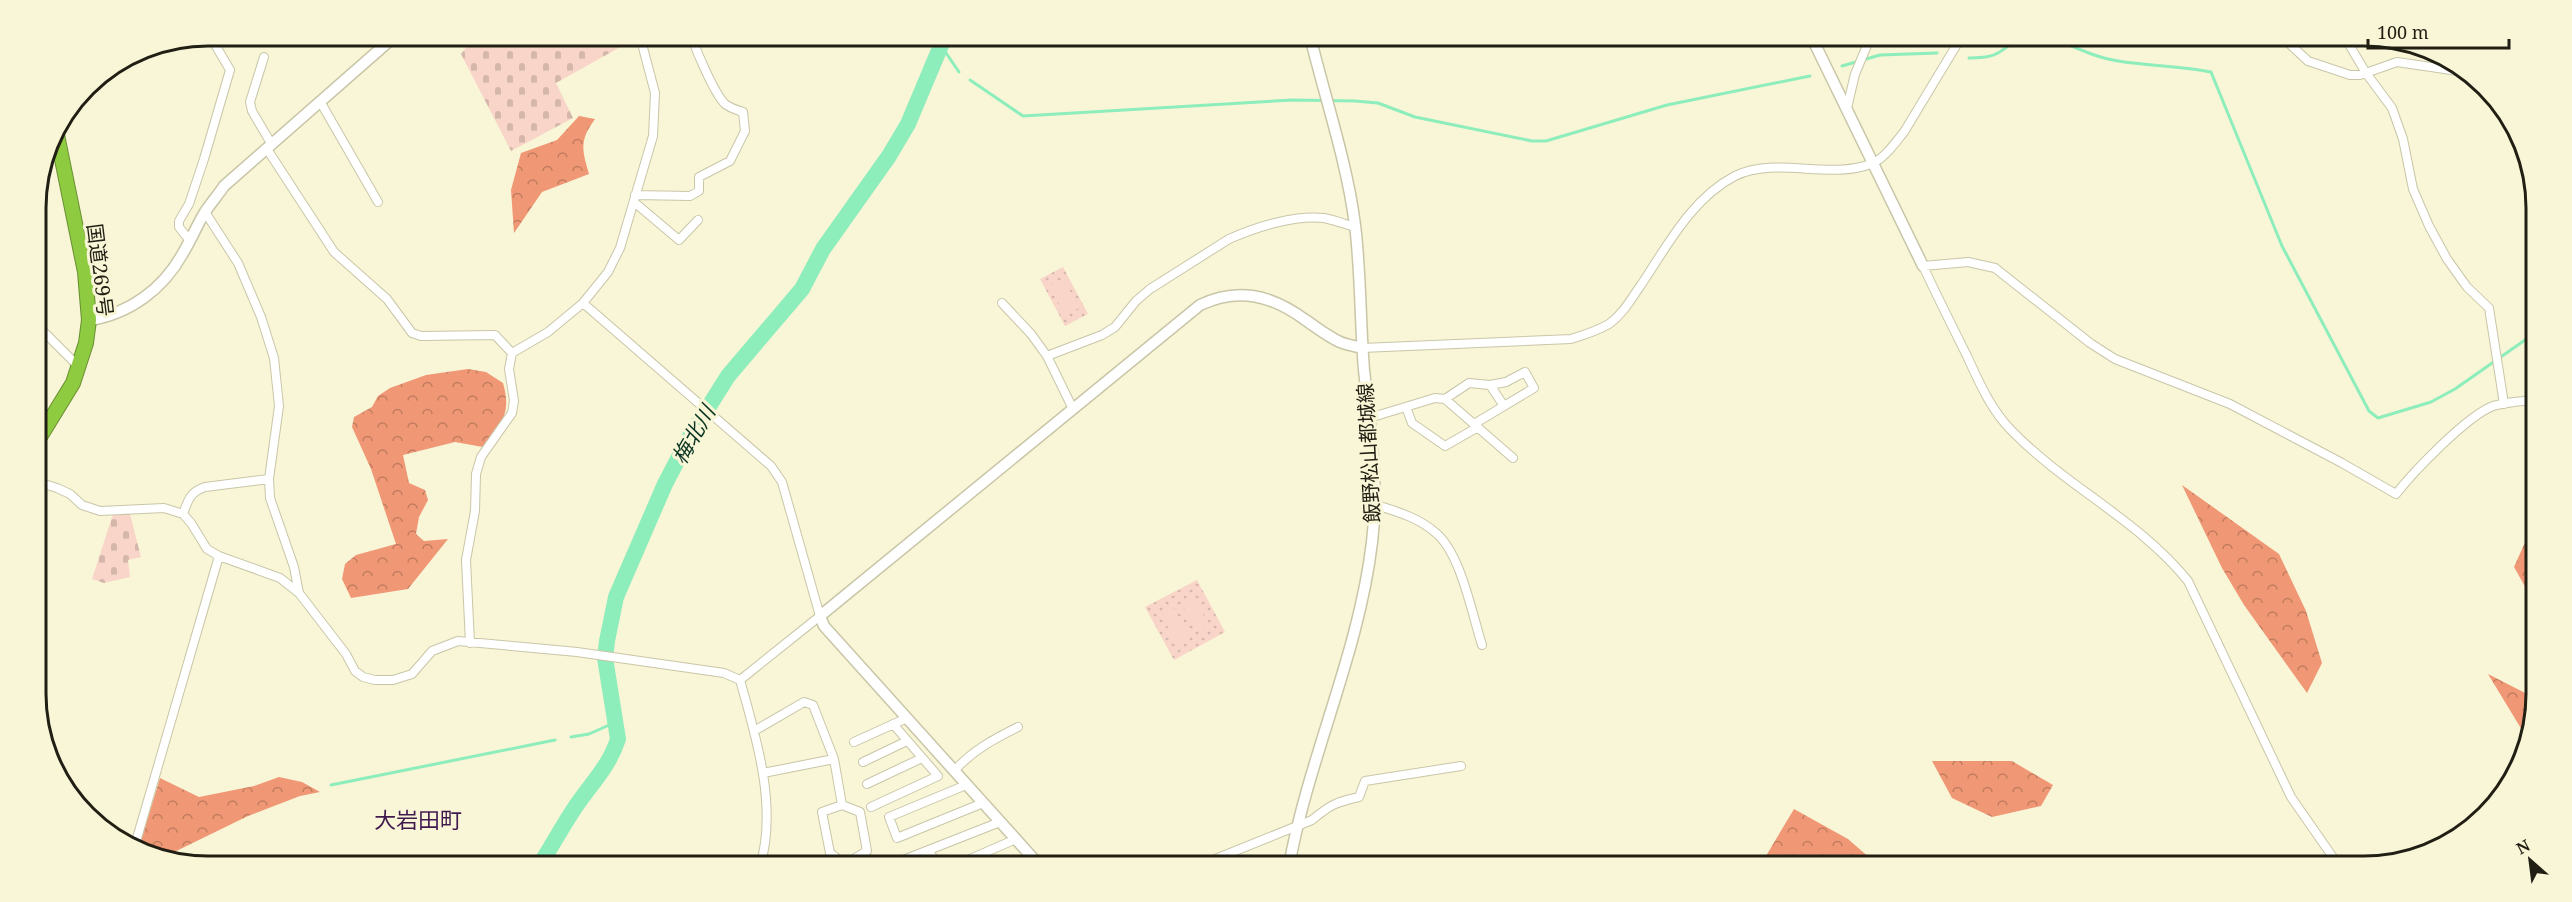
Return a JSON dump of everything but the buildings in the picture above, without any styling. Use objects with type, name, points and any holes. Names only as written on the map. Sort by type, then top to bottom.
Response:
[{"type":"highway","name":"国道269号","points":[[47,425],[73,383],[90,320],[85,272],[59,146]]},
{"type":"street","name":"飯野松山都城線","points":[[1291,855],[1297,827],[1361,608],[1373,540],[1373,468],[1362,348],[1355,226],[1313,46]]},
{"type":"street","points":[[1816,46],[1987,398],[2009,429],[2052,468],[2167,557],[2188,581],[2291,797],[2331,855]]},
{"type":"street","points":[[1847,108],[1855,74],[1865,46]]},
{"type":"street","points":[[740,680],[1191,312],[1211,300],[1242,294],[1275,301],[1340,342],[1362,348],[1571,339],[1595,331],[1610,323],[1623,311],[1696,206],[1718,186],[1751,171],[1827,170],[1873,163],[1904,132],[1956,46]]},
{"type":"street","points":[[2292,46],[2308,61],[2350,75],[2366,73],[2397,62],[2447,69]]},
{"type":"street","points":[[2350,46],[2366,73],[2392,108],[2403,139],[2413,189],[2429,226],[2447,259],[2467,287],[2489,308],[2504,404]]},
{"type":"street","points":[[190,240],[179,227],[179,221],[189,204],[197,182],[230,70],[216,47]]},
{"type":"street","points":[[90,320],[107,317],[141,300],[172,272],[206,212],[224,186],[321,104],[383,47]]},
{"type":"street","points":[[470,643],[466,560],[475,511],[476,474],[481,457],[512,413],[514,400],[509,369],[512,353],[548,332],[583,303],[608,272],[620,248],[653,136],[655,93],[643,47]]},
{"type":"street","points":[[634,199],[695,194],[699,191],[699,177],[730,161],[744,136],[742,112],[729,106],[722,99],[696,47]]},
{"type":"street","points":[[264,57],[250,102],[252,111],[269,147],[334,252],[387,299],[412,333],[421,336],[495,335],[512,353]]},
{"type":"street","points":[[321,104],[378,202]]},
{"type":"street","points":[[634,199],[679,240],[698,220]]},
{"type":"street","points":[[206,212],[238,264],[251,291],[274,358],[279,406],[269,479],[272,509],[294,567],[299,592]]},
{"type":"street","points":[[1047,356],[1102,335],[1115,327],[1136,301],[1150,290],[1229,239],[1304,218],[1325,219],[1355,226]]},
{"type":"street","points":[[1923,266],[1968,262],[1995,268],[2090,343],[2115,359],[2230,404],[2397,494],[2415,469],[2486,410],[2504,404],[2526,401]]},
{"type":"street","points":[[583,303],[778,474],[824,626],[1030,856]]},
{"type":"street","points":[[1002,303],[1031,334],[1047,356],[1073,409]]},
{"type":"street","points":[[47,335],[79,367]]},
{"type":"street","points":[[1369,418],[1406,407],[1435,399],[1445,399],[1470,383],[1506,382],[1525,372],[1534,388],[1445,446],[1412,423],[1406,407]]},
{"type":"street","points":[[1490,384],[1504,406]]},
{"type":"street","points":[[1445,399],[1513,458]]},
{"type":"street","points":[[183,514],[190,495],[197,490],[269,479]]},
{"type":"street","points":[[47,485],[70,494],[82,505],[92,509],[109,511],[164,508],[183,514],[207,549],[219,556],[280,578],[299,592],[346,654],[355,671],[363,677],[393,680],[412,674],[432,651],[458,641],[577,651],[724,674],[740,680]]},
{"type":"street","points":[[1373,504],[1409,516],[1437,533],[1446,544],[1456,563],[1482,645]]},
{"type":"street","points":[[137,839],[219,556]]},
{"type":"street","points":[[740,680],[764,773],[765,814],[761,856]]},
{"type":"street","points":[[754,731],[804,702],[813,705],[834,759],[842,805]]},
{"type":"street","points":[[854,742],[907,718]]},
{"type":"street","points":[[870,807],[938,777],[893,724]]},
{"type":"street","points":[[954,771],[982,745],[1018,727]]},
{"type":"street","points":[[863,762],[907,741]]},
{"type":"street","points":[[867,784],[922,758]]},
{"type":"street","points":[[764,773],[834,759]]},
{"type":"street","points":[[1225,856],[1312,820],[1322,810],[1336,802],[1359,797],[1365,781],[1461,766]]},
{"type":"street","points":[[966,785],[890,817],[897,838],[983,803]]},
{"type":"street","points":[[834,856],[830,853],[822,812],[842,805],[860,812],[867,851],[859,856]]},
{"type":"street","points":[[914,856],[1000,822]]},
{"type":"street","points":[[978,856],[1016,839]]},
{"type":"street","points":[[929,850],[932,856]]},
{"type":"green space","points":[[467,47],[621,47],[556,83],[573,118],[511,151],[461,54]]},
{"type":"green space","points":[[579,116],[595,119],[586,134],[583,146],[589,174],[542,192],[514,233],[511,190],[521,153],[557,140]]},
{"type":"green space","points":[[1063,267],[1088,314],[1065,326],[1040,279]]},
{"type":"green space","points":[[1064,279],[1079,308],[1065,315],[1049,286]]},
{"type":"green space","points":[[468,369],[486,372],[503,383],[505,411],[495,432],[483,447],[455,442],[403,455],[409,483],[425,490],[428,500],[419,517],[416,534],[424,541],[448,539],[408,589],[351,598],[342,579],[345,564],[356,555],[396,544],[371,469],[352,427],[354,417],[372,407],[378,396],[390,388],[426,375]]},
{"type":"green space","points":[[2182,485],[2279,554],[2306,611],[2322,663],[2307,693],[2244,605],[2222,568]]},
{"type":"green space","points":[[113,514],[130,514],[141,557],[128,560],[130,577],[104,583],[92,579]]},
{"type":"green space","points":[[2526,540],[2526,588],[2514,567]]},
{"type":"green space","points":[[1197,580],[1225,632],[1174,660],[1145,607]]},
{"type":"green space","points":[[1193,596],[1209,625],[1196,632],[1181,603]]},
{"type":"green space","points":[[1173,607],[1189,636],[1176,643],[1161,614]]},
{"type":"green space","points":[[2488,674],[2526,693],[2521,729]]},
{"type":"green space","points":[[1932,761],[2012,761],[2053,785],[2041,806],[1992,817],[1952,798]]},
{"type":"green space","points":[[279,777],[302,782],[320,792],[300,796],[248,816],[175,852],[141,841],[160,778],[199,797],[254,786]]},
{"type":"green space","points":[[1794,809],[1848,839],[1867,855],[1766,855]]},
{"type":"waterway","points":[[1969,58],[1987,57],[2008,46]]},
{"type":"waterway","points":[[2072,46],[2091,54],[2130,63],[2211,72],[2282,246],[2369,411],[2378,418],[2431,402],[2455,389],[2526,339]]},
{"type":"waterway","name":"梅北川","points":[[545,856],[571,813],[605,766],[618,739],[605,658],[607,641],[616,597],[665,484],[689,438],[728,376],[802,289],[823,249],[889,156],[908,124],[941,47]]},
{"type":"waterway","points":[[942,47],[959,72]]},
{"type":"waterway","points":[[1842,66],[1880,55],[1937,53]]},
{"type":"waterway","points":[[970,80],[1023,116],[1292,100],[1355,101],[1378,103],[1415,117],[1532,141],[1546,141],[1667,105],[1810,76]]},
{"type":"waterway","points":[[571,737],[589,734],[616,722]]},
{"type":"waterway","points":[[331,785],[555,740]]},
{"type":"district","name":"大岩田町","points":[[418,820]]}]
